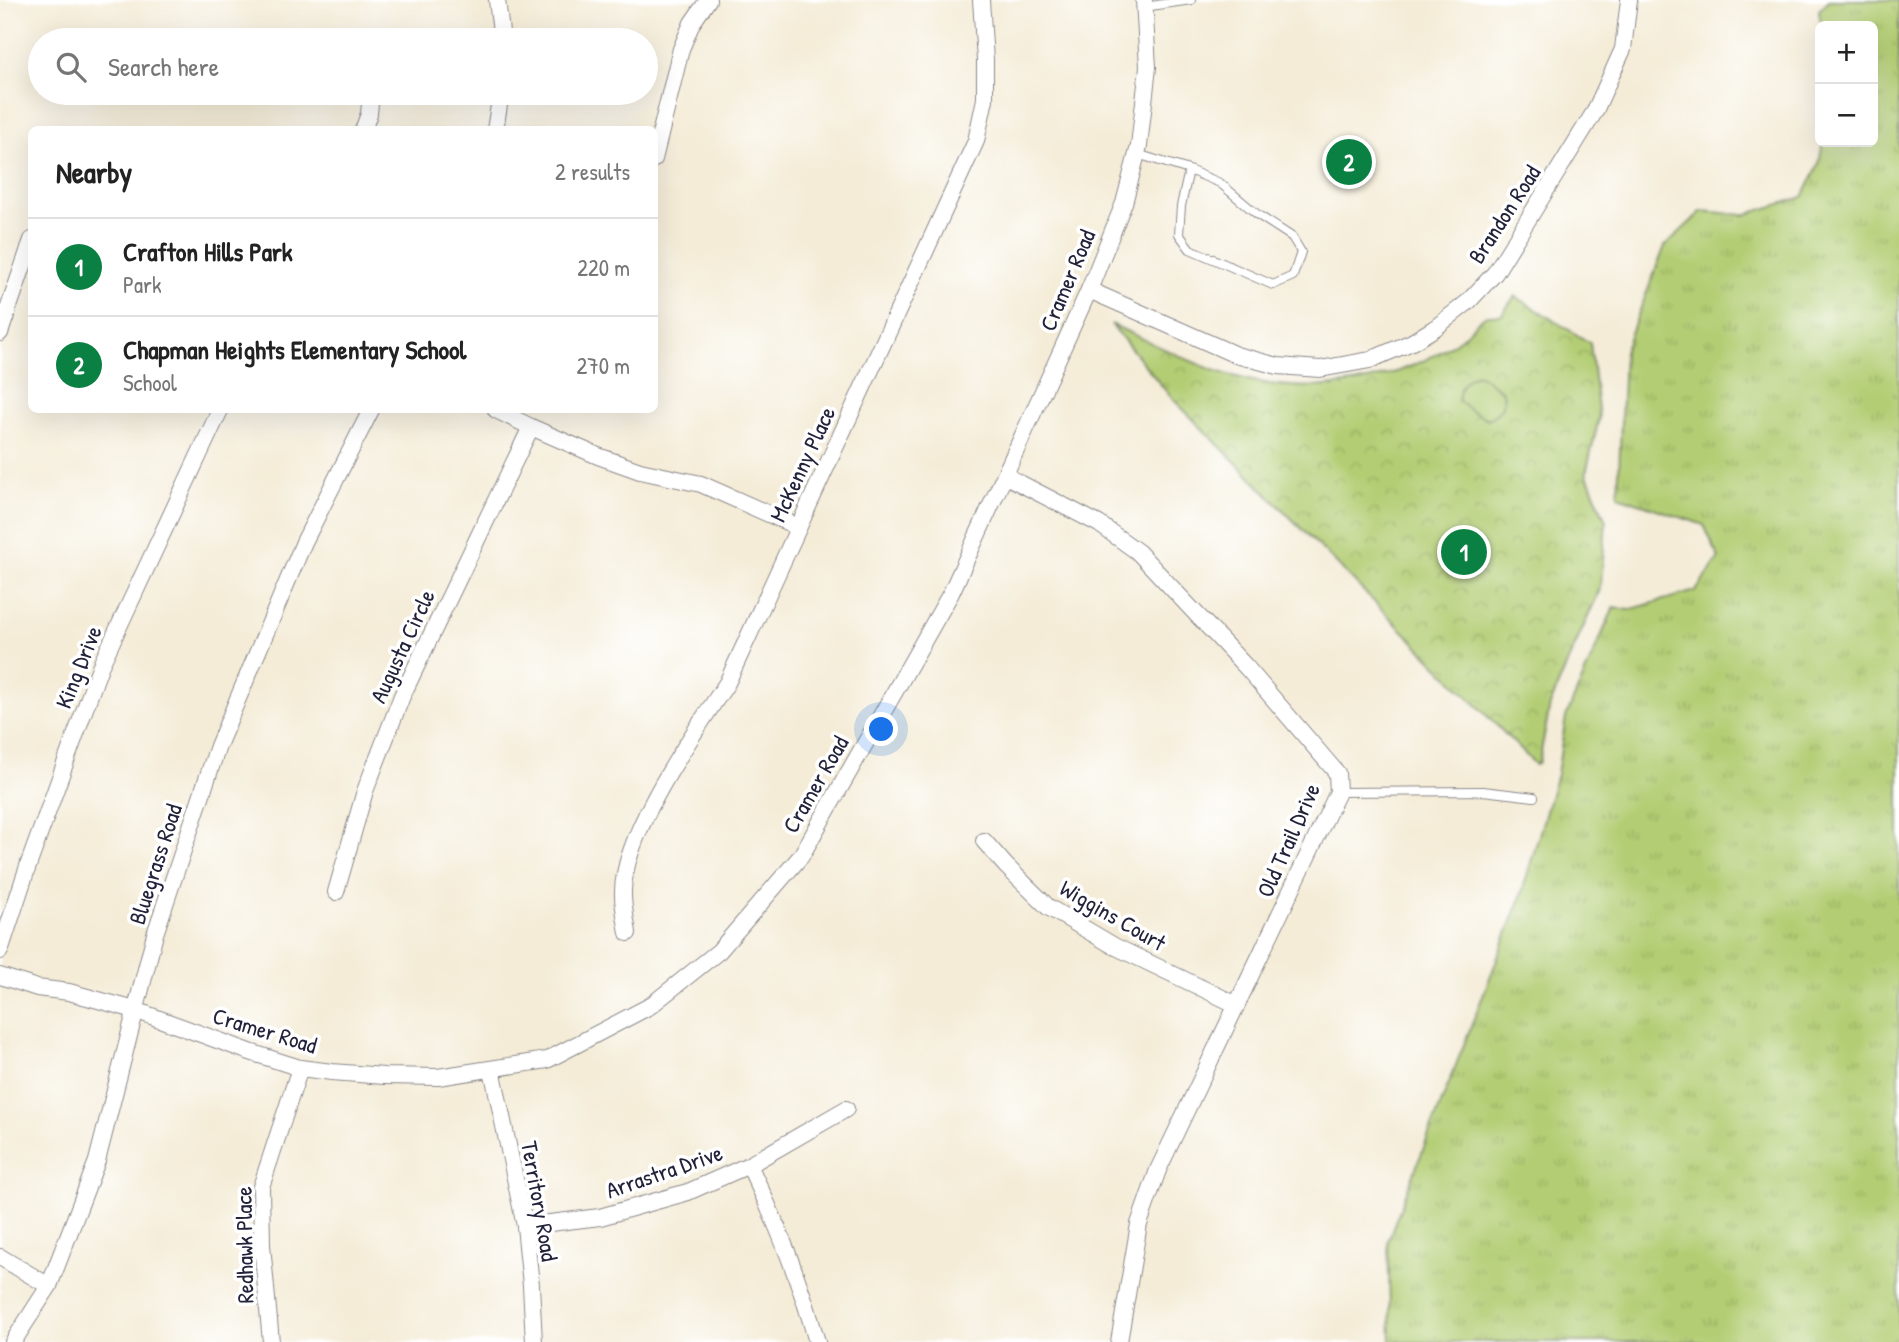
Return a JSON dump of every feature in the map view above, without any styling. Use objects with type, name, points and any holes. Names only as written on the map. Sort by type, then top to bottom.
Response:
[{"type":"street","points":[[497,0],[500,28]]},
{"type":"street","points":[[658,143],[681,49],[692,23],[708,0]]},
{"type":"street","name":"McKenny Place","points":[[628,933],[623,894],[627,864],[643,820],[688,740],[727,682],[976,141],[985,100],[981,0]]},
{"type":"street","name":"Brandon Road","points":[[1089,290],[1236,355],[1278,366],[1320,369],[1370,360],[1412,342],[1468,302],[1495,273],[1595,111],[1623,49],[1629,0]]},
{"type":"street","name":"Cramer Road","points":[[0,976],[37,988],[69,992],[135,1010],[300,1068],[384,1076],[438,1077],[547,1060],[650,1006],[719,951],[801,856],[951,593],[1006,476],[1089,290],[1124,203],[1137,154],[1148,67],[1144,4]]},
{"type":"street","points":[[364,126],[370,105]]},
{"type":"street","points":[[496,126],[500,105]]},
{"type":"street","points":[[0,334],[28,252]]},
{"type":"street","name":"King Drive","points":[[0,951],[100,667],[219,413]]},
{"type":"street","name":"Bluegrass Road","points":[[13,1342],[49,1286],[97,1161],[155,934],[218,746],[304,542],[369,413]]},
{"type":"street","points":[[502,413],[598,456],[640,471],[701,484],[798,527]]},
{"type":"street","name":"Augusta Circle","points":[[336,892],[365,791],[402,696],[531,427]]},
{"type":"street","name":"Old Trail Drive","points":[[1006,476],[1099,524],[1138,552],[1247,668],[1336,773],[1338,792],[1158,1170],[1139,1224],[1119,1342]]},
{"type":"street","name":"Wiggins Court","points":[[984,841],[1048,906],[1114,946],[1237,1005]]},
{"type":"street","name":"Redhawk Place","points":[[271,1342],[262,1245],[261,1186],[300,1068]]},
{"type":"street","name":"Territory Road","points":[[492,1069],[525,1226],[534,1342]]},
{"type":"street","name":"Arrastra Drive","points":[[525,1226],[600,1217],[688,1192],[749,1165],[846,1109]]},
{"type":"street","points":[[749,1165],[771,1210],[804,1296],[817,1342]]},
{"type":"street","points":[[0,1256],[49,1286]]},
{"type":"lane","points":[[1144,4],[1191,0]]},
{"type":"lane","points":[[1137,154],[1189,170],[1220,183],[1258,215],[1292,237],[1301,252],[1293,276],[1273,285],[1190,249],[1179,234],[1181,206],[1189,170]]},
{"type":"lane","points":[[1338,792],[1483,790],[1534,797]]},
{"type":"green space","points":[[1829,0],[1899,0],[1899,1342],[1391,1342],[1388,1240],[1519,903],[1557,774],[1566,717],[1614,607],[1628,610],[1696,591],[1719,558],[1704,525],[1618,496],[1624,351],[1665,246],[1702,211],[1744,215],[1803,197],[1819,164],[1822,147],[1878,147],[1878,21],[1820,21],[1819,10]]},
{"type":"green space","points":[[1515,296],[1590,343],[1599,418],[1586,473],[1606,521],[1599,592],[1550,705],[1539,762],[1536,765],[1171,397],[1111,324],[1196,363],[1235,377],[1262,383],[1318,386],[1372,379],[1425,360],[1457,341],[1485,316],[1501,315]]},
{"type":"green space","points":[[1478,374],[1503,392],[1504,401],[1501,408],[1488,419],[1471,411],[1459,401],[1463,384]]},
{"type":"place","name":"Chapman Heights Elementary School","points":[[1349,162]]},
{"type":"place","name":"Crafton Hills Park","points":[[1464,552]]}]
